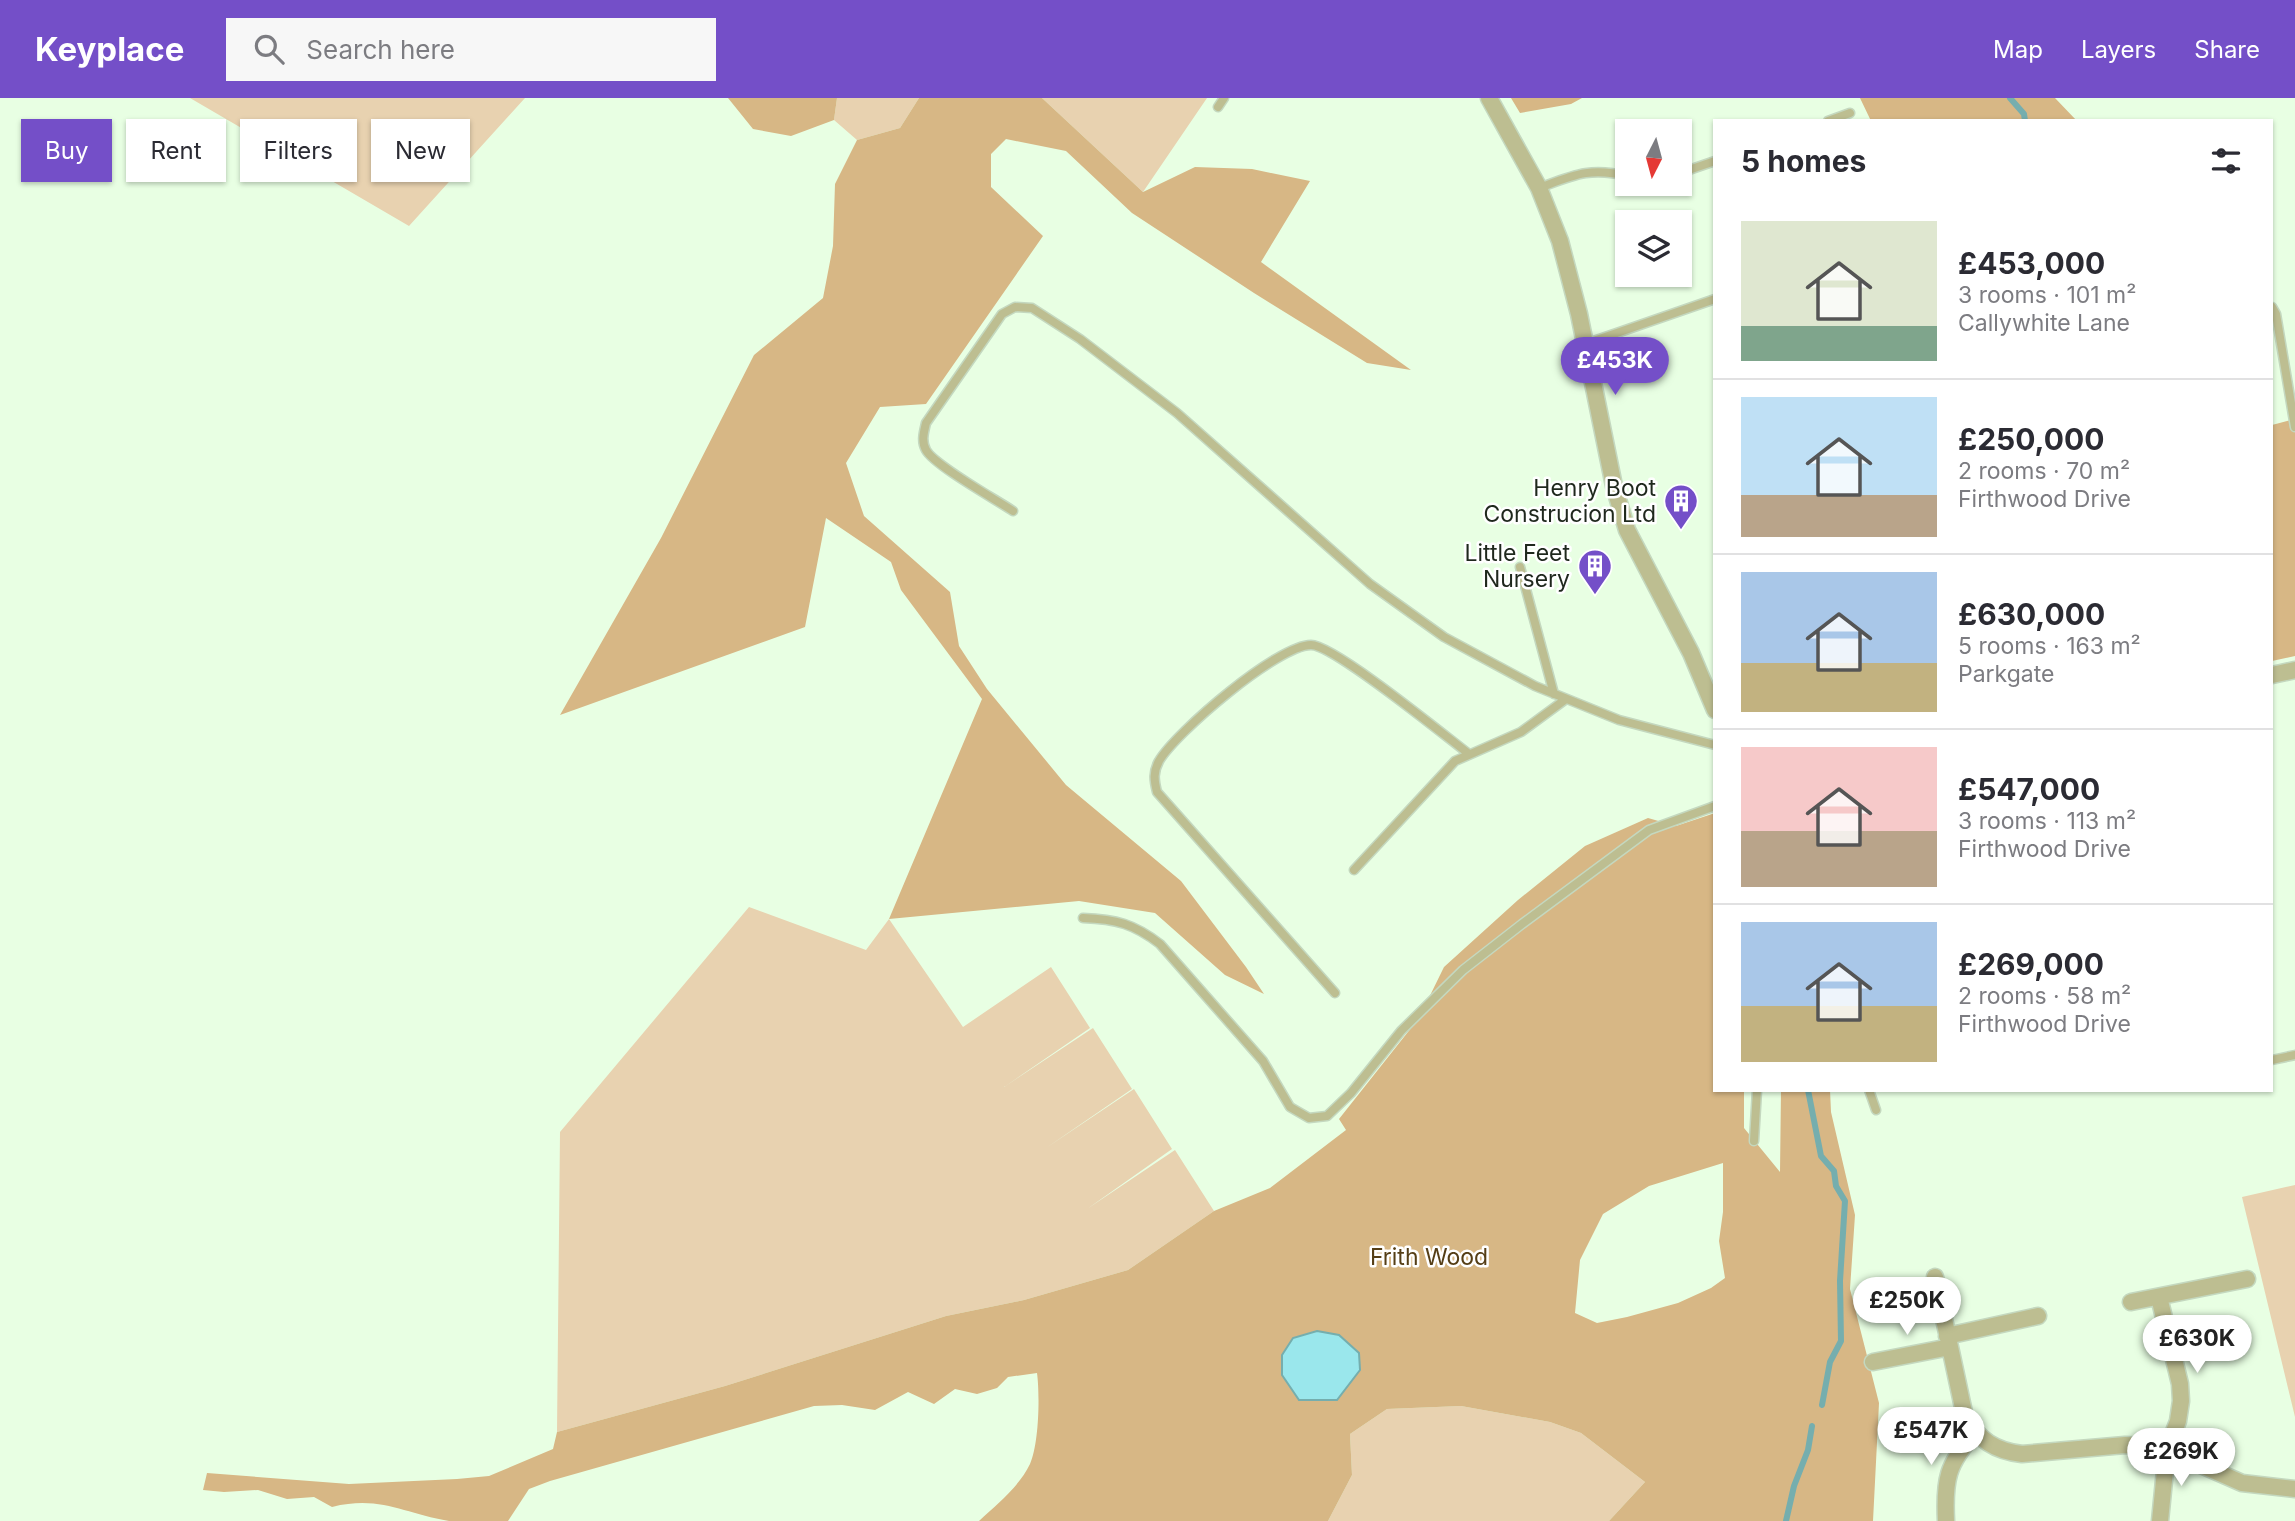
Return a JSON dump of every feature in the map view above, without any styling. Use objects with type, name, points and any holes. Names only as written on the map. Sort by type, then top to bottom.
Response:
[{"type":"street","points":[[1489,98],[1539,188],[1560,241],[1586,344],[1614,486],[1627,530],[1691,653],[1713,705]]},
{"type":"street","points":[[2273,675],[2295,670]]},
{"type":"street","points":[[1935,1277],[1965,1416],[1975,1433],[1990,1445],[2007,1452],[2022,1454],[2126,1445],[2167,1450],[2242,1483],[2295,1489]]},
{"type":"street","points":[[2131,1301],[2247,1279]]},
{"type":"street","points":[[2159,1297],[2180,1384],[2181,1401],[2178,1421],[2167,1450],[2160,1521]]},
{"type":"street","points":[[1872,1362],[2038,1316]]},
{"type":"street","points":[[1946,1521],[1944,1495],[1949,1471],[1958,1452],[1975,1433]]},
{"type":"lane","points":[[1218,107],[1224,98]]},
{"type":"lane","points":[[1834,119],[1850,113]]},
{"type":"lane","points":[[1692,169],[1713,162]]},
{"type":"lane","points":[[1539,188],[1595,170],[1615,174]]},
{"type":"lane","points":[[1586,344],[1713,300]]},
{"type":"lane","points":[[1013,511],[947,468],[926,451],[922,438],[926,423],[1002,314],[1015,307],[1032,308],[1080,339],[1177,413],[1370,584],[1444,637],[1535,686],[1566,699],[1619,720],[1713,744]]},
{"type":"lane","points":[[2273,309],[2295,427]]},
{"type":"lane","points":[[1520,567],[1554,694]]},
{"type":"lane","points":[[1335,993],[1157,792],[1153,778],[1158,762],[1212,704],[1287,653],[1312,645],[1340,656],[1469,754]]},
{"type":"lane","points":[[1354,870],[1455,761],[1521,732],[1566,699]]},
{"type":"lane","points":[[1083,919],[1111,919],[1141,930],[1160,944],[1263,1061],[1290,1107],[1309,1118],[1327,1116],[1351,1093],[1401,1031],[1463,970],[1649,830],[1713,807]]},
{"type":"lane","points":[[2273,1060],[2295,1055]]},
{"type":"lane","points":[[1754,1141],[1757,1092]]},
{"type":"lane","points":[[1870,1092],[1876,1110]]},
{"type":"shaded area","points":[[190,98],[525,98],[470,159],[470,119],[371,119],[371,182],[449,182],[409,226],[334,182],[357,182],[357,119],[240,119],[240,127]]},
{"type":"shaded area","points":[[837,98],[919,98],[900,128],[857,140],[834,120]]},
{"type":"shaded area","points":[[1042,98],[1207,98],[1143,192]]},
{"type":"shaded area","points":[[749,907],[866,950],[889,919],[963,1027],[1051,967],[1090,1028],[1004,1087],[1093,1028],[1132,1089],[1046,1148],[1134,1089],[1172,1149],[1087,1209],[1175,1150],[1214,1211],[1128,1270],[1024,1300],[946,1316],[725,1386],[557,1432],[560,1132]]},
{"type":"shaded area","points":[[2295,1185],[2295,1417],[2242,1197]]},
{"type":"shaded area","points":[[1461,1406],[1550,1422],[1581,1433],[1645,1482],[1609,1521],[1328,1521],[1352,1475],[1350,1434],[1387,1409]]},
{"type":"green space","points":[[728,98],[837,98],[834,120],[791,136],[753,129]]},
{"type":"green space","points":[[919,98],[1042,98],[1143,192],[1195,167],[1252,169],[1310,181],[1261,262],[1411,370],[1367,363],[1254,293],[1132,213],[1066,151],[1006,139],[991,154],[991,187],[1043,236],[926,404],[880,407],[846,463],[864,516],[950,592],[959,646],[987,689],[1066,785],[1181,881],[1264,994],[1225,975],[1155,913],[1079,901],[889,919],[982,699],[901,590],[891,562],[826,518],[805,627],[560,715],[661,538],[754,355],[823,298],[833,246],[835,184],[857,140],[900,128]]},
{"type":"green space","points":[[1511,98],[1582,98],[1571,104],[1520,113]]},
{"type":"green space","points":[[1860,98],[2055,98],[2075,119],[1870,119]]},
{"type":"green space","points":[[2295,419],[2295,656],[2273,661],[2273,425]]},
{"type":"green space","name":"Frith Wood","points":[[1713,814],[1713,1092],[1744,1092],[1744,1128],[1780,1172],[1781,1092],[1830,1092],[1831,1112],[1855,1215],[1850,1289],[1879,1403],[1873,1521],[1609,1521],[1645,1482],[1581,1433],[1550,1422],[1461,1406],[1387,1409],[1350,1434],[1352,1475],[1328,1521],[979,1521],[1014,1488],[1030,1464],[1038,1419],[1037,1373],[1008,1377],[997,1388],[977,1394],[955,1389],[934,1404],[908,1392],[875,1410],[842,1405],[814,1406],[550,1481],[529,1489],[508,1521],[449,1521],[379,1504],[332,1507],[314,1497],[287,1499],[258,1490],[203,1490],[207,1473],[349,1484],[489,1476],[553,1449],[557,1432],[725,1386],[946,1316],[1024,1300],[1128,1270],[1214,1211],[1270,1188],[1346,1130],[1339,1119],[1419,1018],[1444,967],[1518,900],[1585,846],[1648,818],[1676,826]],"holes":[[[1723,1163],[1723,1212],[1719,1241],[1725,1278],[1711,1288],[1678,1303],[1597,1323],[1575,1313],[1580,1260],[1603,1214],[1649,1186]]]},
{"type":"water","points":[[1317,1331],[1339,1335],[1359,1353],[1360,1370],[1337,1400],[1299,1400],[1282,1375],[1282,1355],[1293,1338]]},
{"type":"waterway","points":[[2010,98],[2024,114],[2025,119]]},
{"type":"waterway","points":[[1808,1092],[1821,1156],[1834,1171],[1836,1186],[1845,1201],[1840,1281],[1841,1341],[1830,1362],[1822,1405]]},
{"type":"waterway","points":[[1786,1521],[1794,1486],[1808,1450],[1812,1426]]},
{"type":"place","name":"Henry Boot Construcion Ltd","points":[[1681,531]]},
{"type":"place","name":"Little Feet Nursery","points":[[1595,596]]}]
